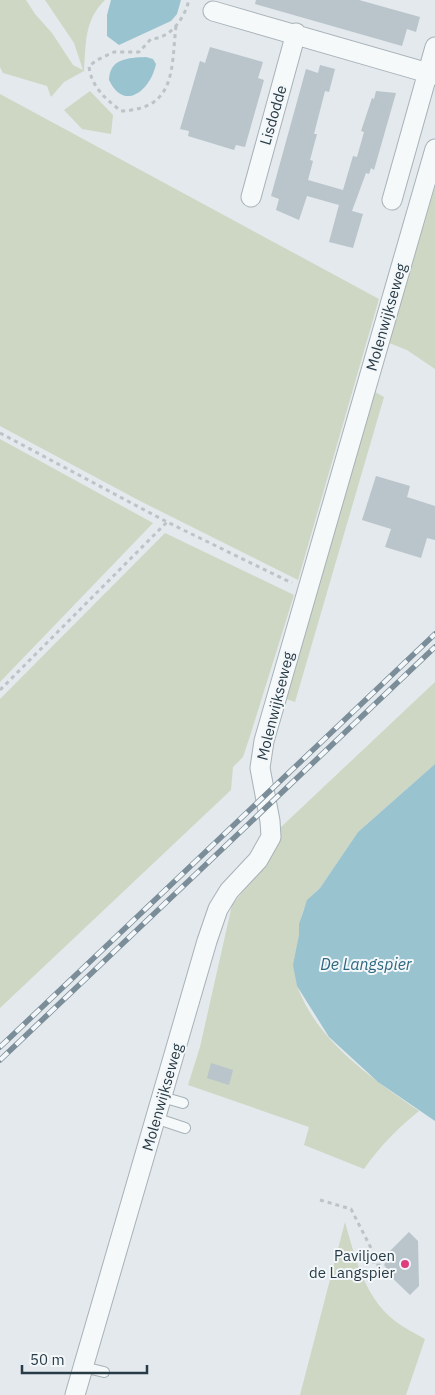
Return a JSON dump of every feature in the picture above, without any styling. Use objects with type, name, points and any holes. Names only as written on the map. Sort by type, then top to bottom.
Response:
[{"type":"street","points":[[213,11],[296,33],[431,73]]},
{"type":"street","name":"Lisdodde","points":[[250,197],[296,33]]},
{"type":"street","points":[[392,200],[431,73],[435,47]]},
{"type":"street","name":"Molenwijkseweg","points":[[75,1395],[206,941],[218,909],[229,891],[258,860],[271,837],[270,821],[260,768],[264,741],[306,590],[435,149]]},
{"type":"lane","points":[[162,1097],[183,1103]]},
{"type":"lane","points":[[156,1118],[185,1128]]},
{"type":"lane","points":[[83,1367],[104,1372]]},
{"type":"path","points":[[176,26],[169,81],[166,91],[157,100],[137,109],[121,111],[98,91],[89,66],[114,52],[139,52],[151,39],[165,37],[176,26],[189,0]]},
{"type":"path","points":[[0,433],[167,522],[306,590]]},
{"type":"path","points":[[0,690],[167,522]]},
{"type":"path","points":[[320,1200],[351,1209],[373,1252],[374,1265],[386,1265]]},
{"type":"green space","points":[[0,0],[26,0],[35,14],[52,33],[73,65],[83,70],[74,43],[45,0],[105,0],[93,16],[87,33],[84,71],[64,82],[51,97],[47,86],[3,73],[0,67]]},
{"type":"green space","points":[[90,91],[113,115],[111,134],[82,129],[64,110]]},
{"type":"green space","points":[[0,94],[379,299],[298,580],[140,501],[0,426]]},
{"type":"green space","points":[[435,187],[435,369],[407,350],[389,343]]},
{"type":"green space","points":[[375,392],[384,397],[295,702],[283,698]]},
{"type":"green space","points":[[0,439],[153,523],[0,682]]},
{"type":"green space","points":[[165,533],[294,595],[243,757],[233,767],[231,790],[0,1008],[0,699]]},
{"type":"green space","points":[[435,682],[435,764],[358,832],[320,888],[310,898],[300,921],[296,976],[298,988],[307,1007],[319,1026],[349,1058],[383,1086],[419,1111],[390,1138],[364,1169],[304,1145],[309,1127],[188,1085],[200,1047],[232,905],[260,871],[276,844],[280,828]]},
{"type":"green space","points":[[345,1222],[362,1276],[376,1300],[395,1321],[425,1339],[406,1395],[300,1395]]},
{"type":"water","points":[[111,0],[181,0],[177,14],[171,21],[119,45],[107,36],[107,15]]},
{"type":"water","points":[[146,57],[153,59],[156,64],[149,82],[143,89],[137,94],[130,96],[122,95],[115,90],[109,80],[110,73],[116,63],[127,59]]},
{"type":"water","name":"De Langspier","points":[[435,764],[435,1121],[378,1082],[329,1037],[297,986],[293,965],[299,935],[299,924],[307,900],[320,888],[358,832]]},
{"type":"building","points":[[256,0],[359,0],[420,17],[416,32],[407,29],[402,46],[255,4]]},
{"type":"building","points":[[210,47],[263,62],[258,78],[264,80],[245,147],[236,145],[234,150],[188,136],[189,131],[180,129],[200,61],[205,63]]},
{"type":"building","points":[[320,65],[335,69],[329,92],[325,91],[314,134],[317,134],[310,160],[313,161],[308,180],[343,190],[353,156],[357,157],[364,132],[361,131],[372,98],[374,99],[376,91],[396,93],[374,170],[371,168],[369,174],[366,173],[352,211],[363,214],[353,248],[329,242],[339,205],[307,196],[299,220],[276,210],[279,199],[271,196],[306,69],[318,73]]},
{"type":"building","points":[[376,476],[410,486],[407,497],[435,506],[435,540],[427,538],[421,558],[385,547],[391,529],[362,520]]},
{"type":"building","points":[[211,1063],[233,1070],[229,1085],[207,1078]]},
{"type":"building","points":[[409,1232],[418,1241],[419,1286],[410,1295],[386,1272],[385,1256]]},
{"type":"railway","points":[[0,1047],[435,634]]},
{"type":"railway","points":[[0,1060],[435,647]]},
{"type":"place","name":"Paviljoen de Langspier","points":[[405,1264]]}]
